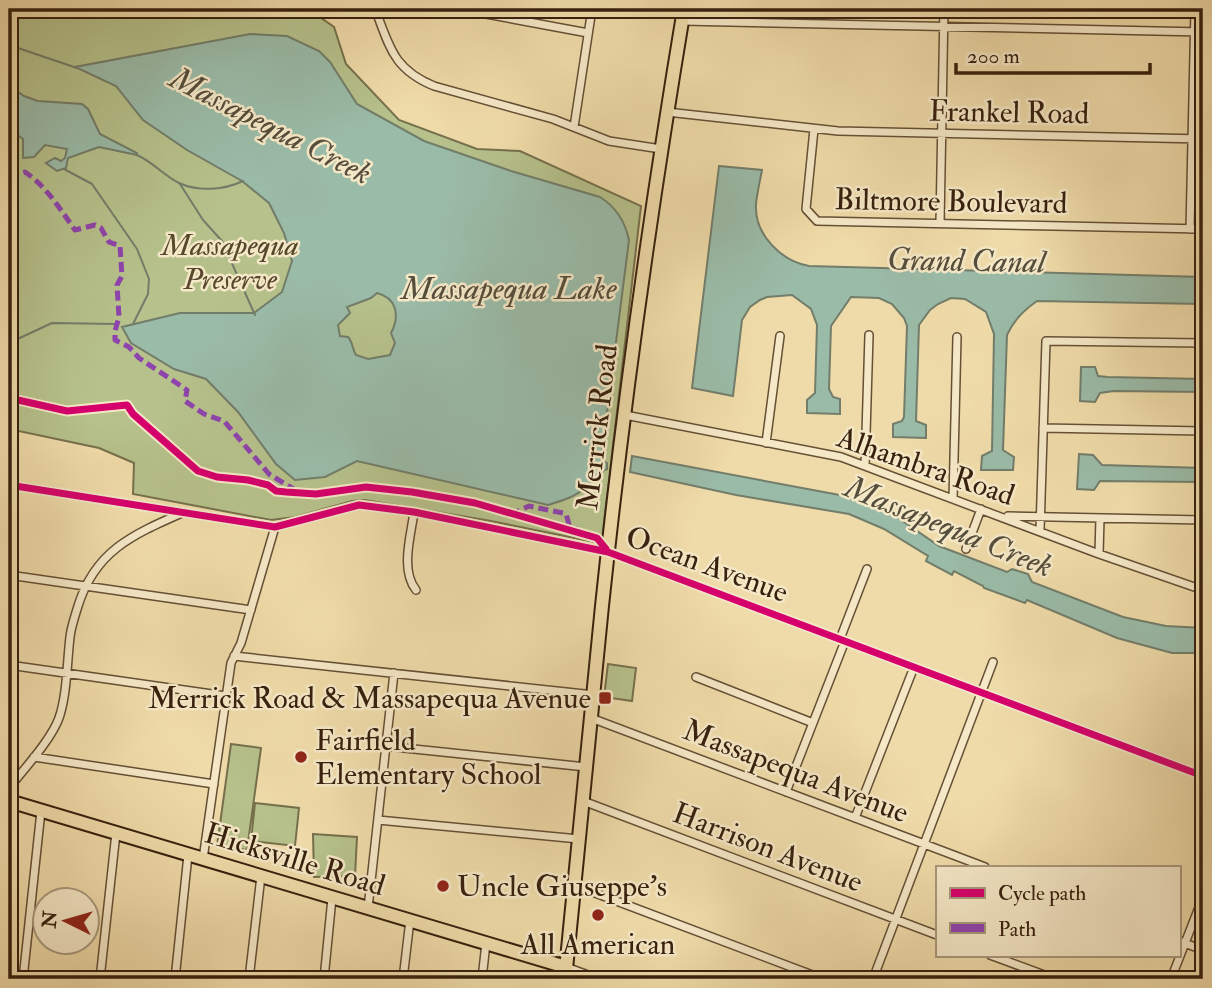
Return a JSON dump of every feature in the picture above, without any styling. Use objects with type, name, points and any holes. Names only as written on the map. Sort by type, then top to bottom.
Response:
[{"type":"main road","name":"Merrick Road","points":[[565,973],[608,552],[645,255],[683,15]]},
{"type":"main road","name":"Hicksville Road","points":[[9,801],[486,943],[565,973]]},
{"type":"street","points":[[396,9],[376,12],[393,54],[415,78],[434,86],[553,118],[609,141],[661,149]]},
{"type":"street","points":[[458,9],[588,33]]},
{"type":"street","points":[[574,127],[592,9]]},
{"type":"street","points":[[940,223],[944,9]]},
{"type":"street","points":[[1190,229],[1195,9]]},
{"type":"street","points":[[683,15],[944,26],[1203,32]]},
{"type":"street","points":[[666,112],[814,129]]},
{"type":"street","name":"Frankel Road","points":[[814,129],[1203,139]]},
{"type":"street","name":"Biltmore Boulevard","points":[[814,129],[806,209],[817,221],[1203,229]]},
{"type":"street","points":[[865,466],[869,335]]},
{"type":"street","points":[[766,443],[780,336]]},
{"type":"street","points":[[953,499],[957,337]]},
{"type":"street","points":[[1040,530],[1046,341],[1203,344]]},
{"type":"street","name":"Alhambra Road","points":[[625,415],[841,457],[1203,590]]},
{"type":"street","points":[[1043,428],[1203,431]]},
{"type":"street","name":"Ocean Avenue","points":[[9,485],[275,527],[359,505],[414,512],[608,552],[1203,776]]},
{"type":"street","points":[[154,525],[156,509]]},
{"type":"street","points":[[966,550],[981,509]]},
{"type":"street","points":[[9,788],[34,757],[58,718],[71,631],[84,586],[107,555],[126,540],[182,512]]},
{"type":"street","points":[[414,512],[407,570],[416,590]]},
{"type":"street","points":[[999,516],[1203,520]]},
{"type":"street","points":[[1099,554],[1100,518]]},
{"type":"street","points":[[203,859],[231,663],[241,643],[275,527]]},
{"type":"street","points":[[786,792],[867,569]]},
{"type":"street","points":[[9,575],[251,610]]},
{"type":"street","points":[[234,656],[594,695]]},
{"type":"street","points":[[873,979],[993,662]]},
{"type":"street","points":[[9,665],[226,696]]},
{"type":"street","points":[[855,818],[914,667]]},
{"type":"street","points":[[368,908],[394,673]]},
{"type":"street","points":[[696,677],[813,723]]},
{"type":"street","name":"Massapequa Avenue","points":[[591,718],[982,866]]},
{"type":"street","points":[[385,746],[586,767]]},
{"type":"street","points":[[34,757],[214,784]]},
{"type":"street","name":"Harrison Avenue","points":[[583,801],[936,935]]},
{"type":"street","points":[[23,979],[41,811]]},
{"type":"street","points":[[378,820],[579,839]]},
{"type":"street","points":[[100,979],[116,833]]},
{"type":"street","points":[[175,979],[188,855]]},
{"type":"street","points":[[249,979],[261,876]]},
{"type":"street","points":[[574,885],[823,979]]},
{"type":"street","points":[[1203,897],[1182,942],[1203,950]]},
{"type":"street","points":[[324,979],[332,898]]},
{"type":"street","points":[[403,979],[410,920]]},
{"type":"street","points":[[482,979],[486,943]]},
{"type":"street","points":[[992,956],[1055,979]]},
{"type":"street","points":[[1171,979],[1178,956]]},
{"type":"street","points":[[565,973],[599,979]]},
{"type":"green space","name":"Massapequa Preserve","points":[[9,9],[174,9],[208,16],[242,18],[311,11],[334,27],[346,64],[399,120],[477,149],[520,151],[641,206],[602,540],[594,542],[365,500],[271,520],[133,494],[134,463],[99,448],[9,429]]},
{"type":"green space","points":[[608,664],[636,668],[632,701],[604,697]]},
{"type":"green space","points":[[231,744],[261,748],[247,850],[217,846]]},
{"type":"green space","points":[[255,803],[299,808],[295,846],[251,841]]},
{"type":"green space","points":[[313,834],[357,837],[355,876],[314,877]]},
{"type":"water","name":"Massapequa Lake","points":[[250,34],[287,36],[319,51],[330,62],[357,104],[424,141],[606,201],[619,215],[629,240],[601,460],[607,463],[607,469],[577,494],[548,505],[357,461],[325,477],[295,480],[276,464],[238,412],[206,379],[174,369],[131,343],[122,327],[180,313],[254,313],[282,292],[292,261],[284,233],[269,203],[242,181],[187,150],[143,120],[116,86],[75,67]],"holes":[[[377,293],[393,303],[396,314],[391,333],[395,343],[390,355],[368,359],[356,355],[348,337],[340,336],[338,325],[350,313],[347,307]]]},
{"type":"water","points":[[11,87],[38,101],[82,104],[88,109],[100,134],[137,155],[99,147],[68,158],[66,168],[57,171],[46,163],[55,158],[61,161],[65,158],[67,149],[45,145],[34,157],[23,158],[23,139],[9,129]]},
{"type":"water","points":[[719,166],[762,170],[756,204],[759,226],[779,252],[809,266],[1203,277],[1203,304],[1037,301],[1027,308],[1007,335],[1003,450],[1014,457],[1013,470],[981,470],[982,456],[992,451],[994,334],[986,312],[965,299],[951,298],[938,304],[919,325],[916,421],[926,425],[926,438],[893,437],[893,424],[902,421],[904,417],[907,326],[892,304],[879,298],[851,297],[831,326],[829,389],[833,397],[840,399],[840,414],[807,413],[807,400],[815,393],[817,325],[811,309],[792,295],[760,300],[750,307],[742,320],[733,396],[692,388]]},
{"type":"water","points":[[1081,367],[1095,367],[1098,376],[1108,377],[1203,379],[1203,392],[1114,391],[1100,393],[1095,402],[1080,401]]},
{"type":"water","points":[[1079,454],[1093,455],[1102,465],[1203,468],[1203,482],[1100,481],[1094,490],[1077,489]]},
{"type":"water","points":[[632,456],[845,496],[891,513],[939,546],[1007,572],[1012,569],[1028,574],[1032,582],[1123,617],[1166,626],[1203,628],[1203,653],[1172,653],[1117,638],[1027,600],[1025,603],[984,588],[954,571],[952,575],[926,561],[928,556],[884,529],[849,514],[736,495],[630,472]]},
{"type":"waterway","name":"Massapequa Creek","points":[[9,45],[77,68]]},
{"type":"waterway","points":[[137,155],[174,180],[195,188],[211,189],[243,181]]},
{"type":"waterway","points":[[64,169],[92,184],[137,249],[149,279],[148,294],[133,324]]},
{"type":"waterway","points":[[180,184],[203,220],[222,241],[255,315]]},
{"type":"waterway","points":[[9,343],[52,323],[116,324]]},
{"type":"marked path","points":[[9,177],[25,172],[47,191],[75,230],[95,225],[101,228],[109,242],[120,246],[122,276],[117,285],[119,317],[115,340],[129,347],[139,358],[187,390],[185,401],[204,414],[224,421],[269,474],[295,490]]},
{"type":"marked path","points":[[510,511],[516,512],[529,506],[563,513],[566,514],[570,528],[578,529]]},
{"type":"cycle path","points":[[9,398],[67,411],[127,405],[133,414],[198,471],[217,477],[248,480],[268,485],[276,491],[316,494],[366,487],[475,503],[597,538],[606,549]]},
{"type":"cycle path","points":[[9,485],[275,527],[359,505],[414,512],[608,552],[1203,776]]},
{"type":"place","name":"Merrick Road & Massapequa Avenue","points":[[605,698]]},
{"type":"place","name":"Fairfield Elementary School","points":[[301,757]]},
{"type":"place","name":"Uncle Giuseppe's","points":[[443,886]]},
{"type":"place","name":"All American","points":[[598,915]]},
{"type":"water label","name":"Grand Canal","points":[[966,260]]}]
